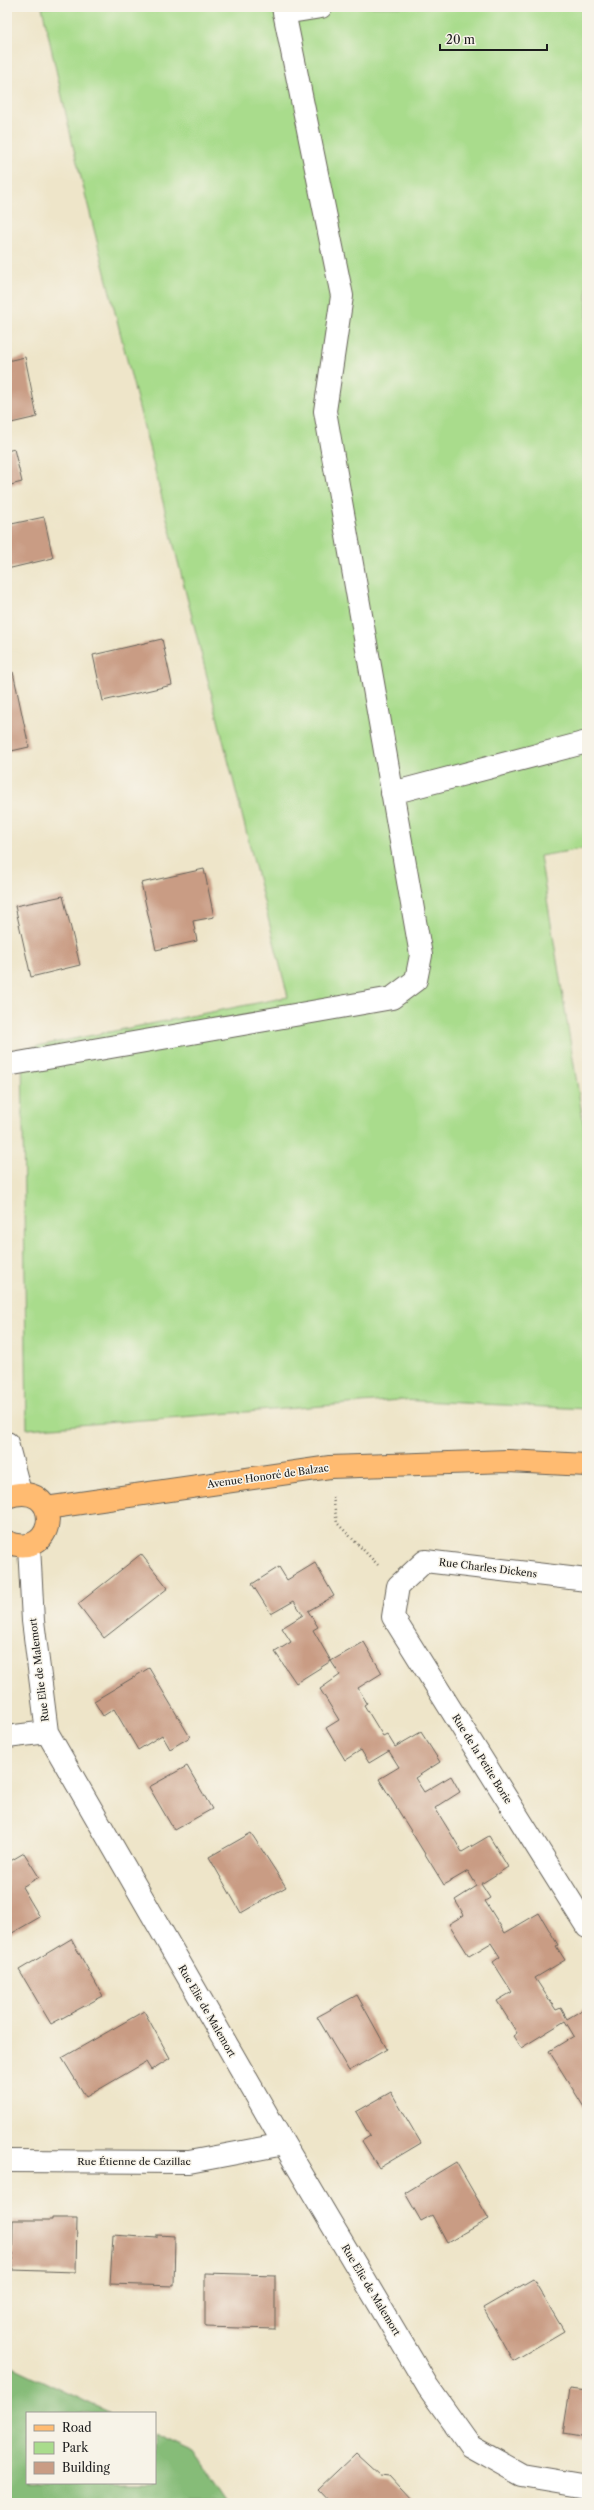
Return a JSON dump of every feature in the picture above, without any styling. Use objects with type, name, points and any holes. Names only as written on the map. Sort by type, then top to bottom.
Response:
[{"type":"main road","name":"Avenue Honoré de Balzac","points":[[46,1508],[330,1467],[508,1461],[587,1465]]},
{"type":"main road","points":[[7,1542],[17,1546],[29,1546],[40,1539],[47,1529],[49,1518],[46,1508],[40,1499],[30,1494],[13,1494]]},
{"type":"street","points":[[7,1065],[392,998],[416,980],[421,955],[325,411],[342,296],[284,10],[321,7]]},
{"type":"street","points":[[392,793],[587,742]]},
{"type":"street","points":[[7,1443],[13,1494]]},
{"type":"street","name":"Rue Elie de Malemort","points":[[29,1546],[33,1621],[47,1732],[284,2144],[428,2387],[470,2446],[522,2475],[587,2486]]},
{"type":"street","name":"Rue Charles Dickens","points":[[398,1586],[425,1561],[587,1580]]},
{"type":"street","name":"Rue de la Petite Borie","points":[[398,1586],[393,1616],[587,1927]]},
{"type":"street","points":[[7,1737],[47,1732]]},
{"type":"street","name":"Rue Étienne de Cazillac","points":[[7,2161],[189,2162],[284,2144]]},
{"type":"path","points":[[330,1467],[337,1523],[398,1586]]},
{"type":"green space","points":[[42,7],[587,7],[587,848],[540,856],[587,1145],[587,1409],[399,1400],[27,1429],[22,1049],[288,997],[74,150]]},
{"type":"green space","points":[[7,2364],[108,2412],[26,2412],[26,2484],[156,2484],[156,2435],[194,2453],[228,2503],[7,2503]]},
{"type":"building","points":[[25,357],[37,417],[7,424],[7,361]]},
{"type":"building","points":[[14,449],[22,482],[7,486],[7,451]]},
{"type":"building","points":[[44,517],[53,558],[7,569],[7,525]]},
{"type":"building","points":[[162,639],[172,685],[103,701],[93,655]]},
{"type":"building","points":[[13,672],[29,747],[7,752],[7,674]]},
{"type":"building","points":[[204,869],[214,917],[193,921],[197,941],[156,950],[141,883]]},
{"type":"building","points":[[63,896],[80,965],[31,977],[15,906]]},
{"type":"building","points":[[141,1554],[168,1588],[104,1638],[78,1604]]},
{"type":"building","points":[[315,1563],[334,1596],[308,1611],[318,1627],[313,1630],[331,1661],[296,1683],[275,1652],[291,1642],[282,1628],[303,1615],[294,1601],[271,1614],[252,1584],[279,1567],[287,1580]]},
{"type":"building","points":[[364,1642],[382,1673],[358,1688],[367,1703],[364,1705],[383,1736],[387,1734],[395,1747],[421,1732],[440,1762],[415,1778],[424,1792],[451,1776],[460,1792],[435,1808],[462,1852],[489,1836],[508,1867],[481,1884],[490,1898],[485,1901],[505,1933],[539,1913],[558,1945],[556,1946],[565,1960],[535,1978],[556,2010],[561,2008],[567,2019],[587,2007],[587,2112],[549,2051],[574,2036],[565,2021],[521,2048],[513,2036],[517,2033],[497,2001],[512,1992],[493,1962],[500,1957],[491,1943],[469,1956],[449,1924],[464,1915],[455,1900],[477,1886],[468,1871],[444,1885],[379,1779],[399,1767],[389,1751],[369,1763],[361,1750],[345,1760],[326,1728],[339,1720],[320,1689],[340,1675],[331,1661]]},
{"type":"building","points":[[149,1668],[190,1737],[170,1749],[162,1735],[138,1750],[114,1709],[103,1716],[94,1701]]},
{"type":"building","points":[[187,1766],[212,1809],[174,1830],[149,1787]]},
{"type":"building","points":[[251,1833],[286,1887],[241,1913],[209,1857]]},
{"type":"building","points":[[24,1853],[39,1877],[22,1887],[40,1917],[7,1936],[7,1863]]},
{"type":"building","points":[[71,1939],[103,1996],[51,2024],[19,1970]]},
{"type":"building","points":[[357,1995],[387,2049],[349,2071],[317,2017]]},
{"type":"building","points":[[144,2011],[170,2058],[151,2070],[146,2062],[86,2097],[62,2058]]},
{"type":"building","points":[[391,2092],[421,2143],[379,2168],[362,2141],[370,2136],[356,2112]]},
{"type":"building","points":[[456,2162],[489,2219],[447,2243],[432,2215],[421,2221],[405,2193]]},
{"type":"building","points":[[52,2218],[77,2218],[76,2272],[12,2270],[13,2220],[52,2220]]},
{"type":"building","points":[[113,2235],[157,2238],[157,2235],[175,2236],[174,2286],[110,2284]]},
{"type":"building","points":[[205,2273],[275,2275],[275,2329],[205,2327]]},
{"type":"building","points":[[533,2279],[564,2331],[513,2361],[483,2308]]},
{"type":"building","points":[[570,2389],[587,2391],[587,2438],[563,2434]]},
{"type":"building","points":[[356,2453],[380,2475],[389,2476],[414,2503],[331,2503],[318,2489]]}]
